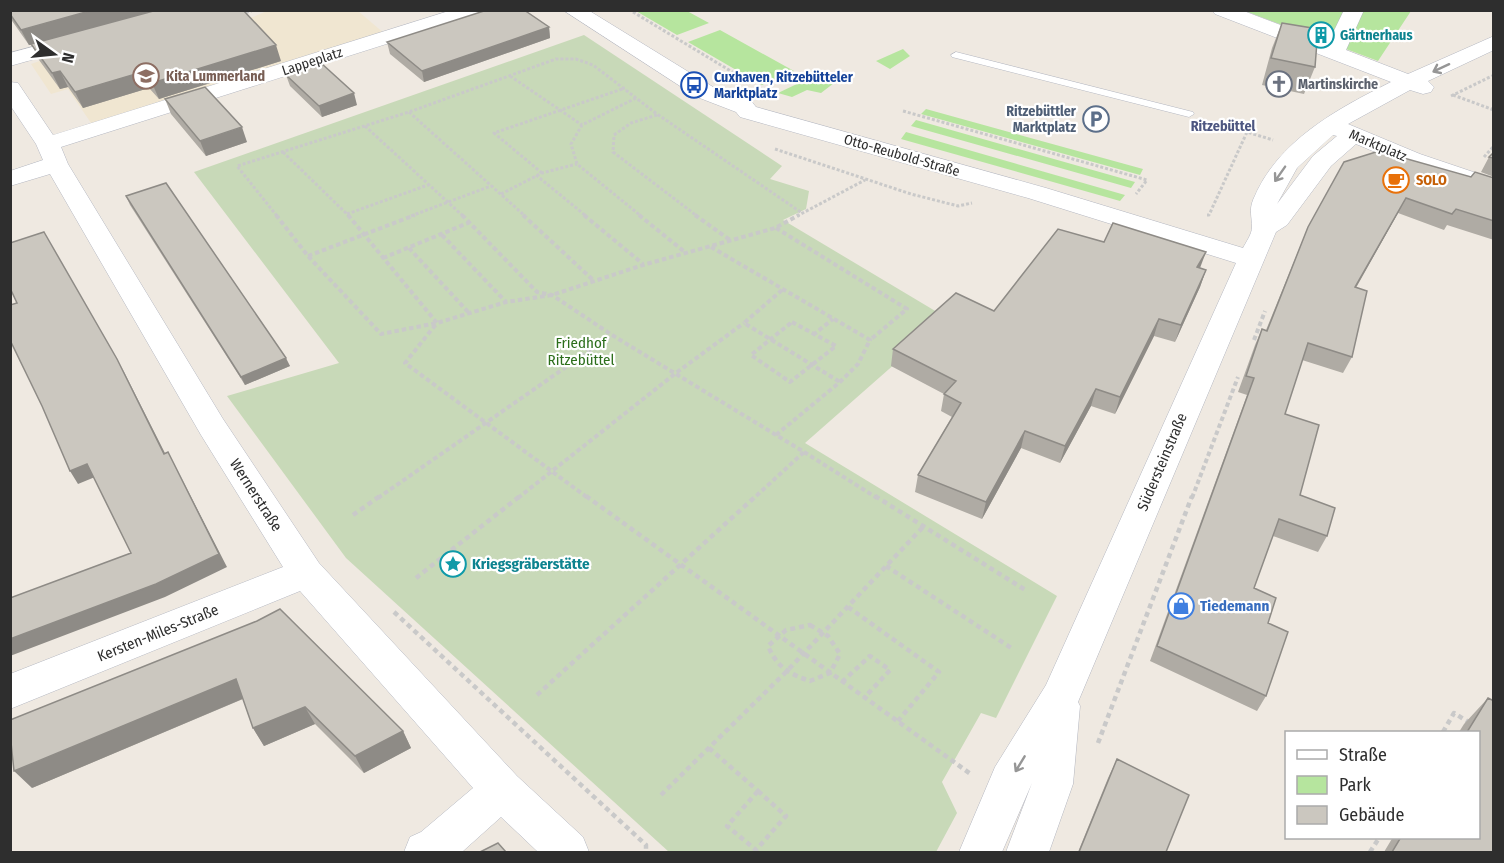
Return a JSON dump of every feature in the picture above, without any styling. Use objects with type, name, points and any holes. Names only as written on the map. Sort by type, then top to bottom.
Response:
[{"type":"street","name":"Lappeplatz","points":[[10,179],[52,154],[474,10]]},
{"type":"street","name":"Otto-Reubold-Straße","points":[[573,10],[705,92],[744,107],[748,112],[1037,193],[1128,223],[1251,259]]},
{"type":"street","points":[[1222,10],[1434,91]]},
{"type":"street","points":[[1335,52],[1354,10]]},
{"type":"street","points":[[10,60],[96,35]]},
{"type":"street","name":"Südersteinstraße","points":[[981,852],[1010,781],[1061,696],[1264,228],[1263,210],[1274,182],[1295,157],[1331,125],[1365,104],[1494,42]]},
{"type":"street","name":"Südersteinstraße","points":[[1264,228],[1278,220],[1322,161],[1353,135],[1384,114],[1494,62]]},
{"type":"street","name":"Wernerstraße","points":[[10,88],[52,154],[212,427],[306,573],[502,790],[568,852]]},
{"type":"street","name":"Marktplatz","points":[[1331,125],[1412,159],[1494,188]]},
{"type":"street","name":"Kersten-Miles-Straße","points":[[10,692],[306,573]]},
{"type":"street","name":"Südersteinstraße","points":[[1028,852],[1052,784],[1061,696]]},
{"type":"street","points":[[430,850],[502,790]]},
{"type":"lane","points":[[956,55],[1188,116],[963,60],[956,55]]},
{"type":"path","points":[[234,16],[254,10]]},
{"type":"path","points":[[629,10],[738,75]]},
{"type":"path","points":[[802,213],[657,114],[593,65],[576,58],[556,59],[409,112],[237,166],[308,256],[381,334],[437,323],[506,302],[552,295],[593,280],[775,228],[865,180]]},
{"type":"path","points":[[510,75],[582,125]]},
{"type":"path","points":[[1494,75],[1453,95],[1494,110]]},
{"type":"path","points":[[542,173],[494,134],[559,109],[626,88]]},
{"type":"path","points":[[637,98],[582,125],[571,144],[577,164],[687,254]]},
{"type":"path","points":[[903,111],[1147,180],[1138,195],[1127,191]]},
{"type":"path","points":[[409,112],[593,280]]},
{"type":"path","points":[[657,114],[631,123],[614,135],[613,152],[655,186],[731,240]]},
{"type":"path","points":[[365,126],[450,203],[468,224],[537,292],[552,295],[612,335],[1027,591]]},
{"type":"path","points":[[1199,212],[1209,215],[1246,132],[1275,141]]},
{"type":"path","points":[[283,152],[347,214],[437,323]]},
{"type":"path","points":[[501,194],[542,173],[577,164]]},
{"type":"path","points":[[536,176],[643,265]]},
{"type":"path","points":[[347,214],[428,185]]},
{"type":"path","points":[[308,256],[491,186]]},
{"type":"path","points":[[383,258],[468,224]]},
{"type":"path","points":[[775,228],[907,309],[870,340],[858,364],[840,382],[776,435]]},
{"type":"path","points":[[442,235],[506,302]]},
{"type":"path","points":[[711,246],[870,340]]},
{"type":"path","points":[[409,248],[469,313]]},
{"type":"path","points":[[416,578],[744,323],[782,290]]},
{"type":"path","points":[[1253,341],[1262,324],[1266,307]]},
{"type":"path","points":[[813,335],[833,319]]},
{"type":"path","points":[[792,322],[813,335],[836,346],[790,381],[751,355],[792,322]]},
{"type":"path","points":[[437,323],[405,363],[980,781]]},
{"type":"path","points":[[744,323],[840,382]]},
{"type":"path","points":[[353,515],[612,335]]},
{"type":"path","points":[[1095,749],[1241,370]]},
{"type":"path","points":[[537,695],[804,452]]},
{"type":"path","points":[[661,795],[804,654],[923,527]]},
{"type":"path","points":[[886,566],[1013,649]]},
{"type":"path","points":[[386,605],[646,845],[646,852]]},
{"type":"path","points":[[848,607],[939,672],[898,721]]},
{"type":"path","points":[[794,626],[810,626],[825,631],[835,642],[840,654],[830,673],[810,681],[786,672],[774,660],[768,646],[776,634],[794,626]]},
{"type":"path","points":[[842,682],[870,656],[890,670],[864,698]]},
{"type":"path","points":[[1444,731],[1454,713],[1474,726]]},
{"type":"path","points":[[709,748],[758,791],[786,816],[756,850],[727,826],[758,791]]},
{"type":"path","points":[[1370,852],[1378,839]]},
{"type":"shaded area","name":"Kita Lummerland","points":[[267,11],[358,11],[385,34],[93,126],[68,89],[51,94],[31,64],[54,56],[253,17]]},
{"type":"green space","points":[[636,11],[687,11],[709,23],[677,35]]},
{"type":"green space","points":[[1245,11],[1411,11],[1378,61]]},
{"type":"green space","points":[[720,30],[794,71],[762,85],[688,42]]},
{"type":"green space","name":"Friedhof Ritzebüttel","points":[[584,35],[782,166],[770,179],[809,191],[806,209],[783,220],[947,318],[805,443],[1057,596],[996,718],[981,713],[942,782],[957,813],[936,852],[669,852],[346,558],[227,396],[339,363],[194,172]]},
{"type":"green space","points":[[903,49],[910,56],[890,69],[876,61]]},
{"type":"green space","points":[[820,73],[838,80],[821,93],[807,90],[792,97],[778,93]]},
{"type":"green space","points":[[926,109],[1143,169],[1140,175],[921,114]]},
{"type":"green space","points":[[916,120],[1135,182],[1131,188],[911,126]]},
{"type":"green space","points":[[906,132],[1125,195],[1120,201],[901,139]]},
{"type":"building","points":[[10,10],[93,10],[21,30],[10,14]]},
{"type":"building","points":[[157,10],[243,10],[276,45],[152,83],[142,72],[75,92],[60,71],[52,73],[31,44]]},
{"type":"building","points":[[487,10],[524,10],[549,27],[422,71],[387,42]]},
{"type":"building","points":[[1282,23],[1318,29],[1315,67],[1271,58]]},
{"type":"building","points":[[321,63],[354,93],[319,106],[286,75]]},
{"type":"building","points":[[205,87],[242,127],[200,141],[165,99]]},
{"type":"building","points":[[1379,151],[1471,177],[1475,172],[1494,178],[1494,221],[1456,209],[1452,214],[1406,198],[1355,287],[1367,291],[1352,357],[1308,343],[1285,414],[1319,425],[1300,495],[1335,508],[1327,536],[1279,519],[1254,588],[1276,598],[1268,623],[1288,632],[1266,696],[1157,646],[1254,378],[1246,376],[1262,329],[1267,331],[1308,227],[1344,162]]},
{"type":"building","points":[[166,183],[286,358],[241,377],[126,196]]},
{"type":"building","points":[[1113,223],[1206,252],[1197,267],[1206,270],[1181,325],[1159,319],[1120,397],[1096,389],[1065,446],[1025,431],[986,502],[918,475],[961,403],[944,394],[956,381],[893,349],[956,293],[994,311],[1058,229],[1104,242]]},
{"type":"building","points":[[44,232],[117,359],[164,454],[168,452],[219,554],[156,584],[10,639],[10,598],[131,553],[87,464],[70,471],[10,340],[10,305],[17,303],[10,288],[10,243]]},
{"type":"building","points":[[280,609],[403,731],[355,756],[305,707],[253,728],[236,679],[14,771],[10,720],[257,621]]},
{"type":"building","points":[[1488,698],[1494,701],[1494,852],[1392,852],[1400,839],[1480,839],[1480,731],[1468,731]]},
{"type":"building","points":[[1117,759],[1189,795],[1166,852],[1079,852]]},
{"type":"building","points":[[498,843],[506,852],[480,852]]},
{"type":"place","name":"Gärtnerhaus","points":[[1321,35]]},
{"type":"place","name":"Kita Lummerland","points":[[146,76]]},
{"type":"place","name":"Martinskirche","points":[[1279,84]]},
{"type":"place","name":"Cuxhaven, Ritzebütteler Marktplatz","points":[[694,85]]},
{"type":"place","name":"Ritzebüttler Marktplatz","points":[[1096,119]]},
{"type":"place","name":"SOLO","points":[[1396,180]]},
{"type":"place","name":"Kriegsgräberstätte","points":[[453,564]]},
{"type":"place","name":"Tiedemann","points":[[1181,606]]},
{"type":"district","name":"Ritzebüttel","points":[[1223,126]]}]
